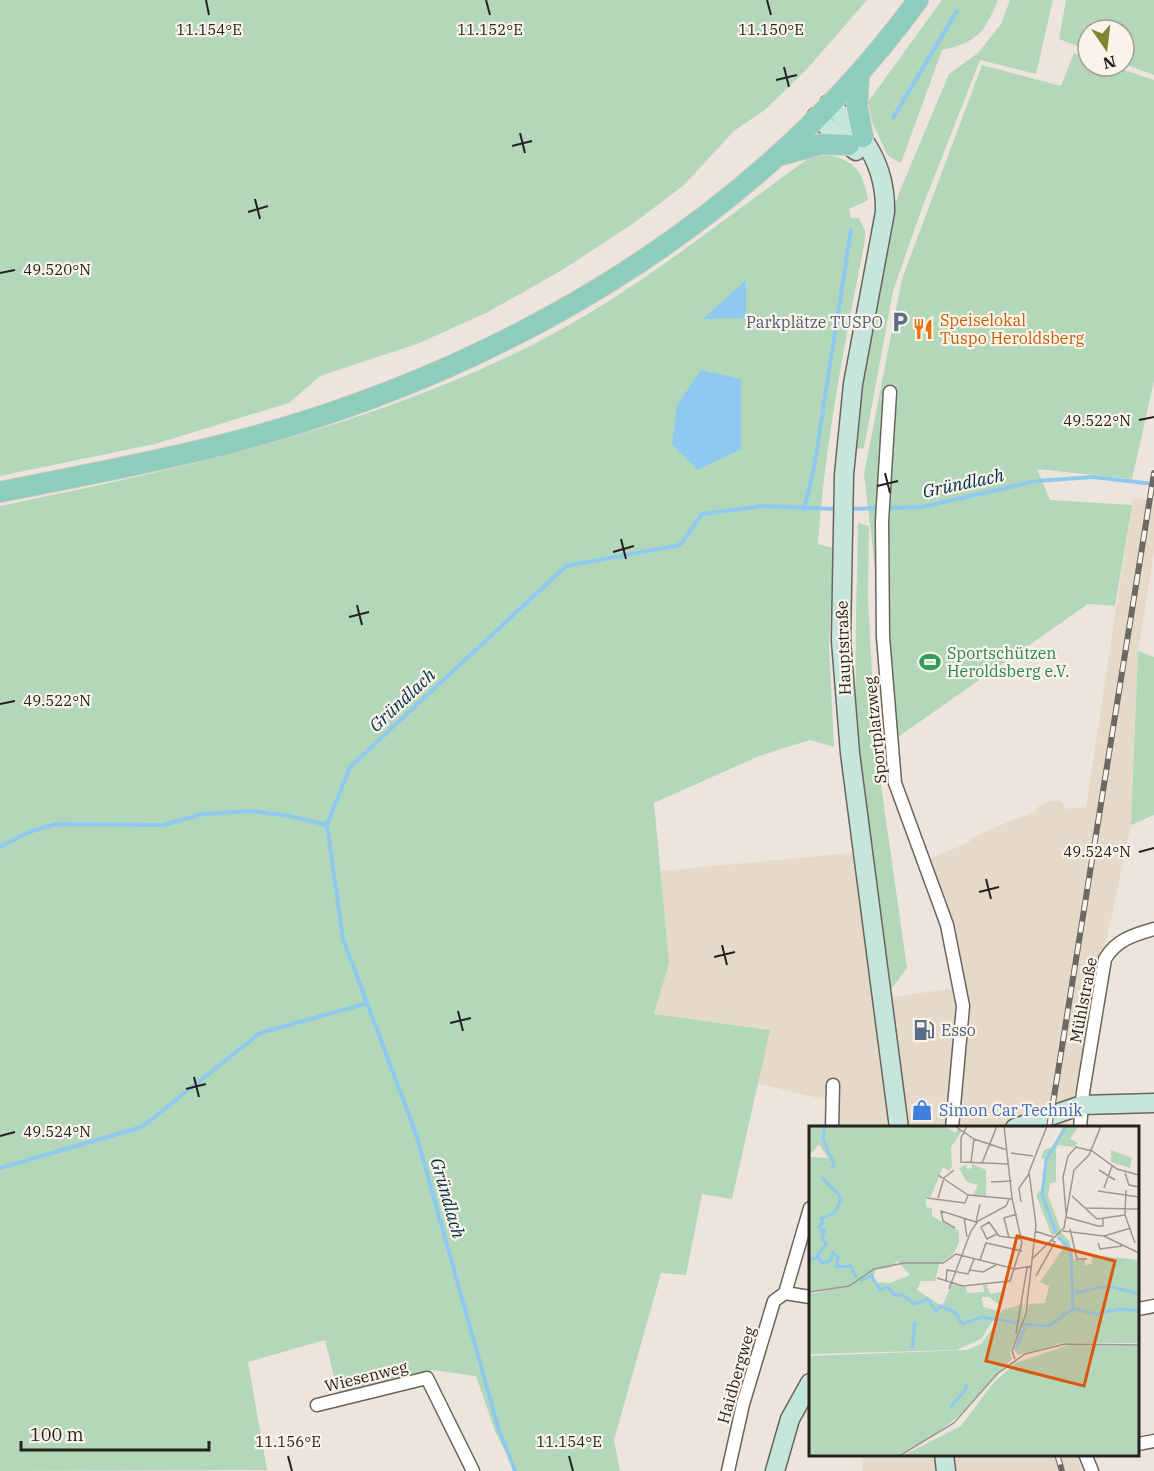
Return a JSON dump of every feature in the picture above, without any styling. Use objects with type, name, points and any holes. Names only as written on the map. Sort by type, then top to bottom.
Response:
[{"type":"main road","points":[[0,492],[228,443],[322,415],[397,388],[498,345],[573,305],[676,238],[770,162],[859,75],[918,0]]},
{"type":"main road","points":[[770,162],[812,145],[856,141],[859,75]]},
{"type":"street","name":"Hauptstraße","points":[[823,111],[856,141],[878,170],[886,190],[885,212],[853,384],[844,475],[841,540],[841,641],[849,753],[899,1126]]},
{"type":"street","name":"Sportplatzweg","points":[[890,392],[882,521],[883,638],[895,783],[947,926],[963,1006],[952,1126]]},
{"type":"street","name":"Mühlstraße","points":[[1080,1126],[1105,959],[1111,948],[1122,940],[1154,929]]},
{"type":"street","points":[[832,1126],[833,1085]]},
{"type":"street","points":[[1021,1126],[1082,1105],[1154,1103]]},
{"type":"street","name":"Haidbergweg","points":[[728,1471],[743,1404],[774,1301],[785,1293],[809,1211]]},
{"type":"street","points":[[785,1293],[809,1297]]},
{"type":"street","points":[[1139,1309],[1154,1306]]},
{"type":"street","name":"Wiesenweg","points":[[317,1405],[427,1378],[473,1471]]},
{"type":"street","points":[[775,1471],[790,1419],[809,1385]]},
{"type":"street","points":[[1139,1444],[1154,1441]]},
{"type":"street","points":[[944,1456],[946,1471]]},
{"type":"street","points":[[1085,1456],[1092,1471]]},
{"type":"shaded area","points":[[1133,497],[1154,502],[1154,554],[1138,651],[1131,825],[1067,1126],[831,1126],[835,1102],[756,1083],[769,1030],[654,1014],[669,963],[660,871],[852,853],[880,999],[955,988],[929,859],[970,842],[969,839],[1033,813],[1040,805],[1051,801],[1061,801],[1066,809],[1086,807]]},
{"type":"shaded area","points":[[864,1456],[1076,1456],[1082,1471],[862,1471]]},
{"type":"green space","points":[[0,0],[867,0],[808,68],[766,109],[734,131],[684,185],[634,223],[562,270],[488,312],[417,344],[320,376],[289,403],[155,444],[0,476]]},
{"type":"green space","points":[[942,0],[998,0],[984,28],[978,34],[964,43],[942,50],[901,163],[888,156],[872,122],[868,102]]},
{"type":"green space","points":[[1010,0],[1053,0],[1036,74],[980,60],[922,208],[893,291],[864,448],[856,449],[865,358],[891,218],[899,193],[949,74],[978,53],[1001,24]]},
{"type":"green space","points":[[1066,0],[1154,0],[1154,75],[1136,68],[1136,18],[1076,18],[1076,45],[1059,39]]},
{"type":"green space","points":[[1074,53],[1076,54],[1076,78],[1136,78],[1136,74],[1154,80],[1154,381],[1132,479],[1037,469],[1050,500],[1132,505],[1115,606],[1088,604],[895,739],[864,474],[902,279],[982,65],[1061,86]]},
{"type":"green space","points":[[828,155],[846,161],[857,170],[864,182],[868,200],[849,209],[851,218],[859,218],[865,231],[865,240],[843,354],[825,467],[818,544],[834,548],[829,645],[834,747],[810,740],[759,756],[654,803],[669,963],[654,1014],[770,1030],[732,1199],[702,1194],[686,1275],[661,1273],[614,1440],[620,1471],[515,1471],[495,1431],[476,1376],[432,1370],[338,1393],[325,1340],[248,1362],[267,1470],[0,1471],[0,506],[207,460],[276,442],[410,398],[476,372],[576,321],[644,278],[809,158]]},
{"type":"green space","points":[[858,523],[869,526],[868,598],[876,750],[907,968],[889,992],[867,836],[858,742],[856,660]]},
{"type":"green space","points":[[1138,651],[1154,657],[1154,815],[1131,825]]},
{"type":"water","points":[[746,280],[746,318],[703,319]]},
{"type":"water","points":[[701,370],[741,379],[741,449],[698,470],[672,445],[677,405]]},
{"type":"waterway","points":[[893,118],[957,11]]},
{"type":"waterway","points":[[804,509],[814,468],[851,230]]},
{"type":"waterway","name":"Gründlach","points":[[848,509],[922,507],[1036,481],[1093,477],[1154,484]]},
{"type":"waterway","name":"Gründlach","points":[[515,1471],[498,1427],[416,1134],[343,939],[327,825],[350,767],[566,566],[680,545],[702,514],[762,506],[838,509]]},
{"type":"waterway","points":[[0,847],[29,832],[56,824],[163,825],[203,814],[250,811],[290,816],[327,825]]},
{"type":"waterway","points":[[0,1168],[142,1127],[260,1033],[368,1003]]},
{"type":"railway","points":[[1049,1126],[1154,473]]},
{"type":"railway","points":[[1058,1456],[1062,1471]]},
{"type":"place","name":"Parkplätze TUSPO","points":[[900,322]]},
{"type":"place","name":"Speiselokal Tuspo Heroldsberg","points":[[923,329]]},
{"type":"place","name":"Sportschützen Heroldsberg e.V.","points":[[930,662]]},
{"type":"place","name":"Esso","points":[[924,1030]]},
{"type":"place","name":"Simon Car Technik","points":[[922,1110]]}]
